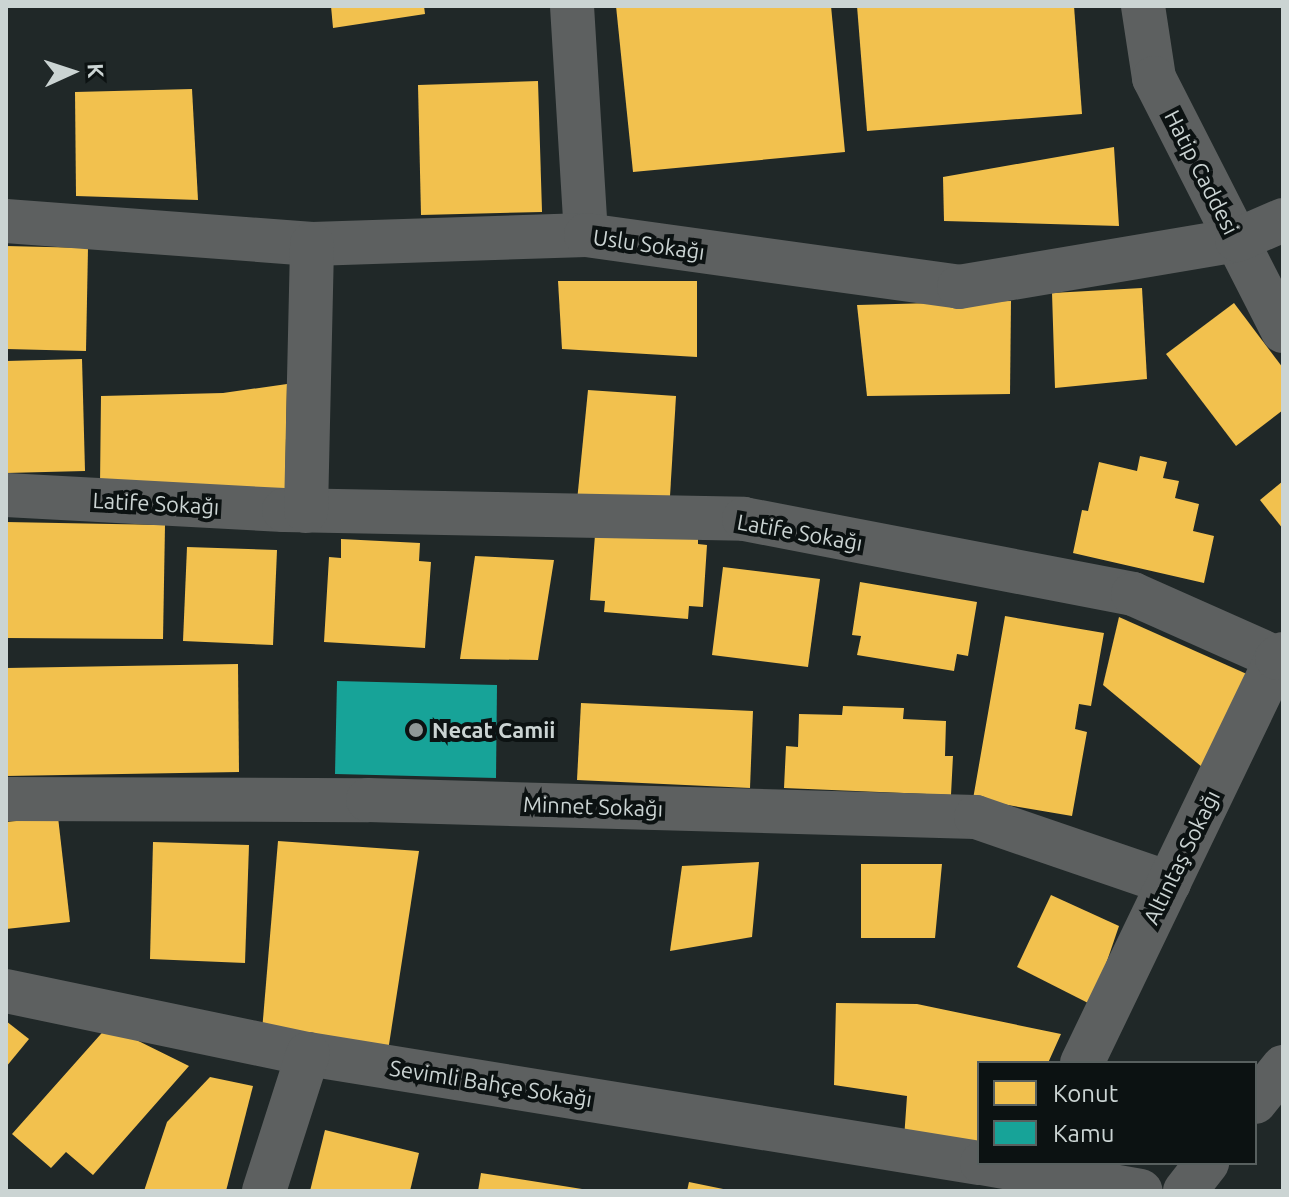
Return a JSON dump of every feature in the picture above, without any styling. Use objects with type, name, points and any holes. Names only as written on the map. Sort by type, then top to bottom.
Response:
[{"type":"street","points":[[572,6],[586,235]]},
{"type":"street","name":"Hatip Caddesi","points":[[1143,6],[1154,78],[1283,331]]},
{"type":"street","name":"Uslu Sokağı","points":[[6,221],[312,244],[586,235],[959,287],[1237,240],[1283,220]]},
{"type":"street","points":[[306,511],[312,244]]},
{"type":"street","name":"Latife Sokağı","points":[[6,495],[306,511],[744,519],[1133,594],[1280,656]]},
{"type":"street","name":"Altıntaş Sokağı","points":[[1083,1061],[1280,656]]},
{"type":"street","name":"Minnet Sokağı","points":[[6,799],[368,800],[976,817],[1169,883]]},
{"type":"street","name":"Sevimli Bahçe Sokağı","points":[[6,991],[308,1054],[977,1163]]},
{"type":"street","points":[[264,1191],[308,1054]]},
{"type":"street","points":[[1257,1100],[1283,1067]]},
{"type":"street","name":"Sevimli Bahçe Sokağı","points":[[1006,1165],[1032,1167],[1141,1191]]},
{"type":"street","points":[[1185,1191],[1205,1165]]},
{"type":"building: Konut","points":[[331,6],[424,6],[425,14],[333,28]]},
{"type":"building: Konut","points":[[616,6],[831,6],[845,152],[633,172]]},
{"type":"building: Konut","points":[[857,6],[1074,6],[1082,114],[867,131]]},
{"type":"building: Konut","points":[[538,81],[542,212],[421,215],[418,85]]},
{"type":"building: Konut","points":[[192,89],[198,200],[76,196],[75,92]]},
{"type":"building: Konut","points":[[1114,147],[1119,226],[944,221],[943,177]]},
{"type":"building: Konut","points":[[6,246],[88,248],[86,351],[6,349]]},
{"type":"building: Konut","points":[[558,281],[697,281],[697,357],[562,349]]},
{"type":"building: Konut","points":[[1142,288],[1147,379],[1055,388],[1052,293]]},
{"type":"building: Konut","points":[[1011,301],[1010,394],[867,396],[857,305]]},
{"type":"building: Konut","points":[[1234,303],[1283,368],[1283,410],[1236,446],[1166,354]]},
{"type":"building: Konut","points":[[82,359],[85,471],[6,473],[6,361]]},
{"type":"building: Konut","points":[[287,384],[285,491],[100,484],[101,396],[223,393]]},
{"type":"building: Konut","points":[[588,390],[676,396],[670,496],[577,501]]},
{"type":"building: Konut","points":[[1140,456],[1167,462],[1163,478],[1179,481],[1175,498],[1199,504],[1193,531],[1214,536],[1204,583],[1073,553],[1082,510],[1088,511],[1099,462],[1137,471]]},
{"type":"building: Konut","points":[[1283,481],[1283,529],[1260,500]]},
{"type":"building: Konut","points":[[6,522],[165,525],[163,639],[6,638]]},
{"type":"building: Konut","points":[[698,534],[698,544],[707,545],[703,607],[689,606],[688,619],[604,612],[605,601],[590,600],[595,535]]},
{"type":"building: Konut","points":[[341,539],[420,543],[419,561],[431,562],[425,648],[324,642],[329,557],[341,558]]},
{"type":"building: Konut","points":[[187,547],[277,550],[273,645],[183,641]]},
{"type":"building: Konut","points":[[475,556],[554,560],[538,660],[460,659]]},
{"type":"building: Konut","points":[[723,567],[820,579],[808,667],[712,655]]},
{"type":"building: Konut","points":[[860,582],[977,602],[968,656],[957,654],[954,671],[857,655],[861,636],[852,635]]},
{"type":"building: Konut","points":[[1005,616],[1104,633],[1091,706],[1079,704],[1075,729],[1087,732],[1072,816],[973,799]]},
{"type":"building: Konut","points":[[1119,617],[1249,675],[1202,767],[1103,685]]},
{"type":"building: Konut","points":[[238,664],[239,772],[6,776],[6,668]]},
{"type":"building: Konut","points":[[581,703],[753,711],[750,788],[577,780]]},
{"type":"building: Konut","points":[[843,706],[904,708],[903,719],[946,721],[945,756],[953,756],[951,795],[784,788],[786,746],[798,747],[799,714],[842,715]]},
{"type":"building: Konut","points":[[58,817],[70,922],[6,929],[6,822]]},
{"type":"building: Konut","points":[[278,841],[419,851],[388,1051],[262,1031]]},
{"type":"building: Konut","points":[[153,842],[249,845],[245,963],[150,959]]},
{"type":"building: Konut","points":[[759,862],[752,937],[670,951],[682,866]]},
{"type":"building: Konut","points":[[861,864],[942,864],[935,938],[861,938]]},
{"type":"building: Konut","points":[[1051,895],[1119,926],[1092,1005],[1017,967]]},
{"type":"building: Konut","points":[[836,1003],[917,1004],[1061,1034],[1049,1061],[977,1061],[977,1147],[904,1139],[907,1096],[834,1085]]},
{"type":"building: Konut","points":[[6,1021],[29,1039],[6,1067]]},
{"type":"building: Konut","points":[[108,1026],[189,1066],[93,1175],[66,1152],[51,1168],[12,1134]]},
{"type":"building: Konut","points":[[210,1077],[253,1086],[226,1191],[144,1191],[167,1122]]},
{"type":"building: Konut","points":[[325,1130],[419,1153],[410,1191],[310,1191]]},
{"type":"building: Konut","points":[[481,1173],[582,1189],[582,1191],[478,1191]]},
{"type":"building: Konut","points":[[689,1182],[728,1190],[728,1191],[687,1191]]},
{"type":"building: Kamu","name":"Necat Camii","points":[[337,681],[497,685],[496,778],[335,774]]},
{"type":"place","name":"Necat Camii","points":[[416,730]]}]
